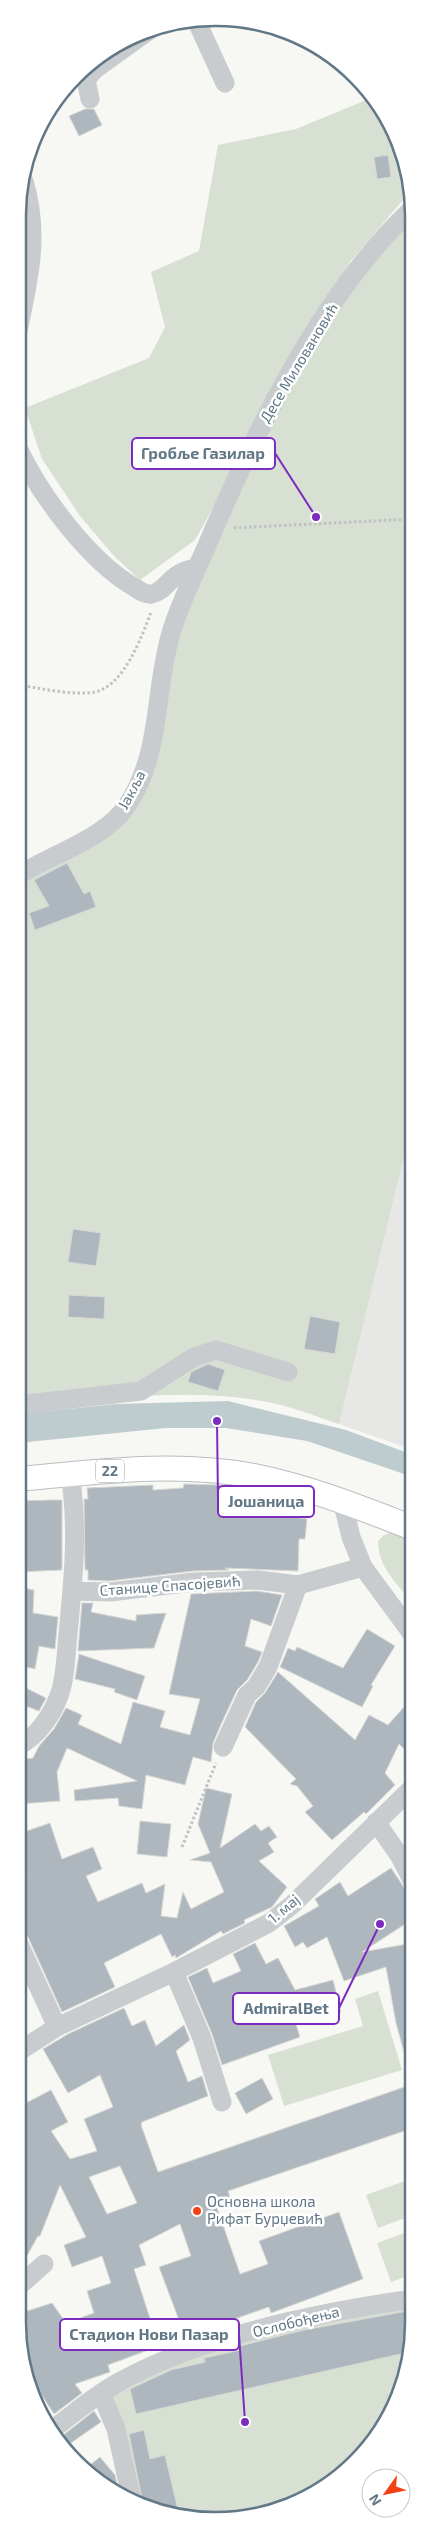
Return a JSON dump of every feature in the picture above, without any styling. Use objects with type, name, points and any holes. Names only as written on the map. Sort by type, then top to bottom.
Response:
[{"type":"main road","name":"22","points":[[26,1478],[150,1468],[199,1470],[252,1476],[342,1500],[405,1525]]},
{"type":"street","points":[[199,27],[225,83]]},
{"type":"street","points":[[96,69],[113,56]]},
{"type":"street","points":[[90,99],[86,80],[93,71]]},
{"type":"street","points":[[26,219],[29,198],[28,194]]},
{"type":"street","name":"Десе Миловановић","points":[[197,568],[272,408],[321,323],[373,251],[405,217]]},
{"type":"street","points":[[26,232],[32,265],[26,293]]},
{"type":"street","points":[[26,461],[59,513],[96,557],[124,581],[144,593],[151,594],[158,591],[179,574],[197,568]]},
{"type":"street","name":"Јакља","points":[[26,872],[109,824],[128,805],[143,774],[155,736],[166,649],[197,568]]},
{"type":"street","points":[[26,1404],[141,1391],[194,1357],[216,1350],[288,1372]]},
{"type":"street","points":[[26,1742],[42,1726],[51,1712],[61,1689],[66,1667],[76,1554],[70,1474]]},
{"type":"street","points":[[342,1500],[351,1537],[363,1567],[405,1624]]},
{"type":"street","name":"Станице Спасојевић","points":[[72,1591],[110,1592],[194,1582],[258,1580],[298,1585],[363,1567]]},
{"type":"street","points":[[223,1746],[247,1695],[256,1687],[268,1667],[298,1585]]},
{"type":"street","name":"1. мај","points":[[26,2047],[57,2027],[174,1972],[253,1932],[281,1914],[405,1795]]},
{"type":"street","points":[[376,1822],[405,1867]]},
{"type":"street","points":[[26,1963],[57,2027]]},
{"type":"street","points":[[174,1972],[202,2038],[222,2102]]},
{"type":"street","points":[[26,2280],[44,2264]]},
{"type":"street","name":"Ослобођења","points":[[57,2426],[101,2393],[163,2361],[224,2340],[352,2308],[405,2300]]},
{"type":"street","points":[[101,2393],[116,2429],[130,2491]]},
{"type":"path","points":[[216,524],[240,529],[405,519]]},
{"type":"path","points":[[26,686],[86,693],[98,692],[109,684],[123,669],[144,630],[152,607],[151,594]]},
{"type":"path","points":[[182,1847],[223,1746]]},
{"type":"shaded area","points":[[366,100],[385,132],[395,155],[404,200],[350,262],[195,540],[140,580],[115,557],[80,516],[42,459],[26,408],[149,358],[165,327],[151,272],[199,251],[218,145],[296,129]]},
{"type":"shaded area","points":[[405,219],[405,1153],[339,1424],[277,1404],[245,1398],[212,1395],[114,1398],[26,1408],[26,871],[128,805],[163,664],[292,372]]},
{"type":"shaded area","points":[[405,1153],[405,1447],[339,1424]]},
{"type":"shaded area","points":[[228,1401],[346,1430],[405,1452],[405,1474],[307,1441],[226,1428],[166,1428],[26,1442],[26,1413],[116,1404]]},
{"type":"shaded area","points":[[393,1532],[405,1537],[405,1594],[390,1575],[381,1559],[378,1541],[384,1535]]},
{"type":"shaded area","points":[[378,1991],[402,2070],[284,2106],[268,2055],[363,2026],[355,1999]]},
{"type":"shaded area","points":[[405,2181],[405,2218],[378,2228],[366,2195]]},
{"type":"shaded area","points":[[405,2233],[405,2277],[391,2282],[377,2243]]},
{"type":"shaded area","points":[[405,2302],[403,2347],[395,2383],[385,2406],[366,2438],[340,2465],[321,2480],[276,2502],[252,2508],[216,2512],[191,2510],[155,2502],[126,2489],[100,2392],[163,2361]]},
{"type":"building","points":[[85,109],[94,109],[102,125],[79,136],[69,116]]},
{"type":"building","points":[[388,155],[391,177],[377,179],[374,157]]},
{"type":"building","points":[[67,863],[84,894],[90,891],[96,907],[35,930],[29,913],[49,906],[34,880]]},
{"type":"building","points":[[73,1229],[101,1233],[96,1266],[68,1262]]},
{"type":"building","points":[[69,1295],[105,1297],[104,1319],[68,1317]]},
{"type":"building","points":[[310,1316],[340,1322],[335,1354],[304,1349]]},
{"type":"building","points":[[208,1364],[225,1370],[218,1391],[188,1382],[191,1372]]},
{"type":"building","points":[[184,1484],[221,1485],[221,1495],[262,1497],[261,1503],[293,1505],[293,1517],[307,1519],[305,1539],[299,1539],[298,1571],[225,1568],[229,1570],[193,1571],[109,1581],[88,1580],[88,1570],[85,1570],[84,1499],[88,1499],[87,1488],[153,1485],[153,1490],[183,1488]]},
{"type":"building","points":[[62,1500],[62,1570],[26,1572],[26,1501]]},
{"type":"building","points":[[26,1588],[34,1590],[33,1613],[58,1617],[55,1649],[39,1646],[35,1669],[26,1667]]},
{"type":"building","points":[[257,1591],[282,1595],[271,1626],[251,1619],[245,1646],[262,1652],[247,1680],[237,1690],[222,1722],[213,1743],[211,1762],[193,1757],[185,1785],[146,1775],[142,1809],[119,1806],[118,1798],[75,1801],[74,1790],[137,1781],[67,1748],[57,1772],[60,1801],[26,1803],[26,1759],[33,1758],[39,1746],[54,1729],[66,1708],[82,1715],[78,1724],[121,1744],[133,1702],[165,1711],[160,1727],[190,1735],[200,1699],[169,1694],[191,1594]]},
{"type":"building","points":[[82,1603],[93,1603],[91,1612],[136,1621],[136,1615],[166,1613],[154,1648],[78,1651]]},
{"type":"building","points":[[367,1629],[395,1646],[371,1685],[373,1686],[362,1707],[280,1667],[288,1648],[295,1651],[297,1647],[343,1668]]},
{"type":"building","points":[[79,1654],[145,1676],[137,1700],[114,1692],[115,1689],[75,1679]]},
{"type":"building","points":[[278,1672],[355,1740],[369,1715],[388,1725],[405,1706],[405,1750],[399,1744],[385,1773],[395,1785],[366,1814],[364,1812],[332,1840],[305,1812],[313,1806],[297,1786],[290,1784],[296,1779],[245,1727],[256,1702],[265,1693]]},
{"type":"building","points":[[26,1688],[46,1698],[39,1711],[26,1706]]},
{"type":"building","points":[[206,1788],[232,1794],[220,1848],[255,1824],[261,1831],[269,1826],[277,1837],[268,1843],[274,1852],[259,1861],[287,1887],[272,1907],[244,1920],[245,1923],[223,1934],[221,1931],[176,1958],[175,1955],[172,1957],[161,1934],[104,1963],[115,1987],[62,2012],[26,1935],[26,1831],[50,1823],[62,1859],[93,1847],[102,1869],[86,1876],[98,1902],[142,1883],[146,1893],[165,1884],[161,1916],[177,1918],[183,1892],[191,1909],[224,1892],[211,1862],[190,1860],[210,1853],[198,1824]]},
{"type":"building","points":[[140,1821],[171,1824],[167,1857],[137,1854]]},
{"type":"building","points":[[391,1868],[405,1889],[405,1924],[362,1952],[405,1944],[405,2056],[396,2023],[386,1967],[344,1981],[327,1937],[307,1948],[303,1942],[295,1947],[284,1926],[319,1906],[315,1899],[340,1882],[348,1896]]},
{"type":"building","points":[[255,1943],[266,1964],[278,1958],[295,1990],[333,1980],[341,2012],[296,2024],[300,2037],[222,2065],[212,2034],[188,1977],[207,1968],[213,1983],[241,1971],[233,1954]]},
{"type":"building","points":[[124,2008],[132,2026],[145,2020],[156,2046],[184,2025],[190,2040],[176,2051],[188,2082],[202,2076],[208,2096],[142,2122],[141,2125],[158,2172],[405,2087],[405,2131],[228,2191],[231,2200],[216,2205],[240,2274],[268,2264],[259,2241],[339,2212],[363,2279],[271,2313],[269,2307],[185,2336],[159,2267],[191,2256],[180,2224],[139,2245],[146,2265],[134,2269],[159,2346],[108,2365],[110,2372],[75,2384],[82,2393],[54,2414],[36,2383],[28,2347],[26,2311],[52,2303],[66,2323],[94,2313],[87,2291],[111,2283],[102,2256],[72,2267],[64,2245],[86,2237],[60,2185],[40,2236],[38,2236],[26,2258],[26,2103],[51,2090],[68,2122],[51,2131],[70,2159],[97,2151],[84,2119],[113,2107],[100,2075],[68,2093],[43,2049],[68,2034]],"holes":[[[120,2166],[137,2203],[107,2214],[89,2177]]]},
{"type":"building","points":[[262,2078],[273,2099],[246,2114],[235,2093]]},
{"type":"building","points":[[405,2311],[402,2354],[136,2414],[130,2389],[171,2370],[205,2362],[204,2358],[241,2350],[240,2346],[304,2330]]},
{"type":"building","points":[[94,2411],[101,2422],[70,2444],[63,2435]]},
{"type":"building","points":[[144,2430],[150,2459],[165,2455],[177,2508],[141,2496],[129,2434]]},
{"type":"building","points":[[100,2457],[115,2475],[117,2484],[100,2473],[91,2465]]},
{"type":"place","name":"Гробље Газилар","points":[[316,517]]},
{"type":"place","name":"Јошаница","points":[[217,1421]]},
{"type":"place","name":"AdmiralBet","points":[[380,1924]]},
{"type":"place","name":"Основна школа Рифат Бурџевић","points":[[197,2211]]},
{"type":"place","name":"Стадион Нови Пазар","points":[[245,2422]]}]
